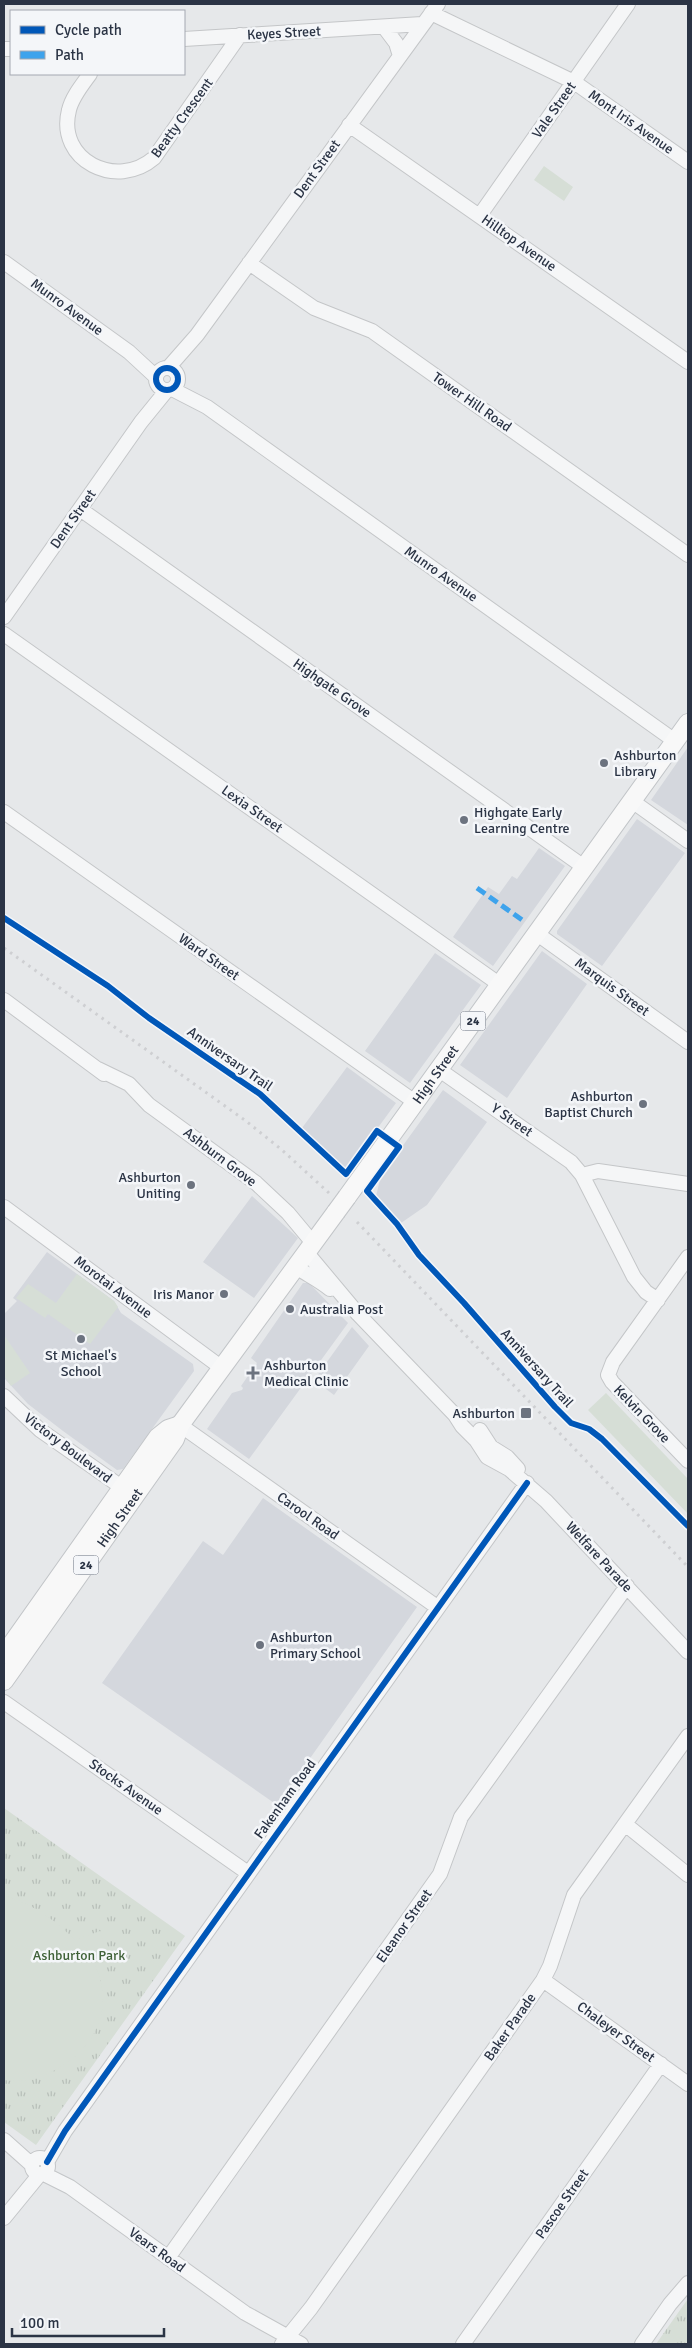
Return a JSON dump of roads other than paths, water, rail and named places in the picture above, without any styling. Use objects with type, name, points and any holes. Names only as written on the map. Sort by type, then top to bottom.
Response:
[{"type":"main road","name":"High Street","points":[[4,1681],[128,1492],[158,1437],[168,1429],[180,1425],[314,1243],[688,723]]},
{"type":"main road","name":"High Street","points":[[4,1655],[128,1492]]},
{"type":"street","name":"Vale Street","points":[[480,215],[628,4]]},
{"type":"street","points":[[430,14],[574,82]]},
{"type":"street","name":"Keyes Street","points":[[185,39],[384,27],[430,14]]},
{"type":"street","name":"Dent Street","points":[[4,617],[141,422],[197,335],[430,14]]},
{"type":"street","points":[[384,27],[396,43],[400,56]]},
{"type":"street","name":"Beatty Crescent","points":[[89,75],[69,110],[69,134],[76,149],[91,164],[111,172],[126,172],[142,167],[154,158],[240,35]]},
{"type":"street","name":"Mont Iris Avenue","points":[[574,82],[688,162]]},
{"type":"street","name":"Hilltop Avenue","points":[[349,125],[688,362]]},
{"type":"street","name":"Munro Avenue","points":[[4,262],[675,741]]},
{"type":"street","name":"Tower Hill Road","points":[[249,263],[314,308],[372,331],[688,556]]},
{"type":"street","name":"Highgate Grove","points":[[80,509],[584,867]]},
{"type":"street","name":"Lexia Street","points":[[4,634],[499,984]]},
{"type":"street","points":[[632,801],[688,841]]},
{"type":"street","name":"Ward Street","points":[[4,812],[415,1102]]},
{"type":"street","name":"Marquis Street","points":[[536,933],[688,1042]]},
{"type":"street","name":"Ashburn Grove","points":[[4,1000],[98,1069],[129,1084],[149,1105],[248,1177],[288,1213],[314,1243]]},
{"type":"street","name":"Y Street","points":[[438,1069],[571,1162],[582,1175],[634,1277],[638,1291],[654,1305]]},
{"type":"street","points":[[582,1175],[598,1171],[688,1184]]},
{"type":"street","name":"Morotai Avenue","points":[[4,1207],[122,1292],[140,1309],[222,1368]]},
{"type":"street","name":"Welfare Parade","points":[[314,1243],[350,1305]]},
{"type":"street","points":[[654,1305],[688,1257]]},
{"type":"street","name":"Welfare Parade","points":[[296,1267],[306,1274],[314,1276],[350,1305],[455,1415],[478,1428],[486,1449],[512,1462],[527,1482],[688,1652]]},
{"type":"street","name":"Kelvin Grove","points":[[654,1305],[608,1370],[612,1382],[688,1461]]},
{"type":"street","name":"Victory Boulevard","points":[[4,1396],[40,1430],[128,1492]]},
{"type":"street","name":"Carool Road","points":[[180,1425],[437,1607]]},
{"type":"street","name":"Fakenham Road","points":[[4,2218],[527,1482]]},
{"type":"street","name":"Eleanor Street","points":[[168,2258],[440,1874],[461,1817],[627,1586]]},
{"type":"street","name":"Welfare Parade","points":[[670,1631],[688,1640]]},
{"type":"street","name":"Stocks Avenue","points":[[4,1702],[248,1873]]},
{"type":"street","name":"Baker Parade","points":[[289,2343],[311,2308],[543,1980],[550,1966],[572,1899],[688,1736]]},
{"type":"street","points":[[625,1824],[688,1875]]},
{"type":"street","name":"Chaleyer Street","points":[[543,1980],[688,2084]]},
{"type":"street","name":"Pascoe Street","points":[[463,2344],[660,2064]]},
{"type":"street","name":"Vears Road","points":[[7,2142],[289,2343]]},
{"type":"street","points":[[642,2344],[670,2304],[688,2284]]},
{"type":"railway","points":[[4,948],[246,1121],[282,1150],[329,1193]]},
{"type":"railway","points":[[357,1222],[688,1567]]},
{"type":"place","name":"Ashburton Library","points":[[604,763]]},
{"type":"place","name":"Highgate Early Learning Centre","points":[[464,820]]},
{"type":"place","name":"Ashburton Baptist Church","points":[[643,1104]]},
{"type":"place","name":"Ashburton Uniting","points":[[191,1185]]},
{"type":"place","name":"Iris Manor","points":[[224,1294]]},
{"type":"place","name":"Australia Post","points":[[290,1309]]},
{"type":"place","name":"St Michael's School","points":[[81,1339]]},
{"type":"place","name":"Ashburton Medical Clinic","points":[[253,1373]]},
{"type":"place","name":"Ashburton","points":[[526,1413]]},
{"type":"place","name":"Ashburton Primary School","points":[[260,1645]]},
{"type":"park label","name":"Ashburton Park","points":[[79,1955]]}]
